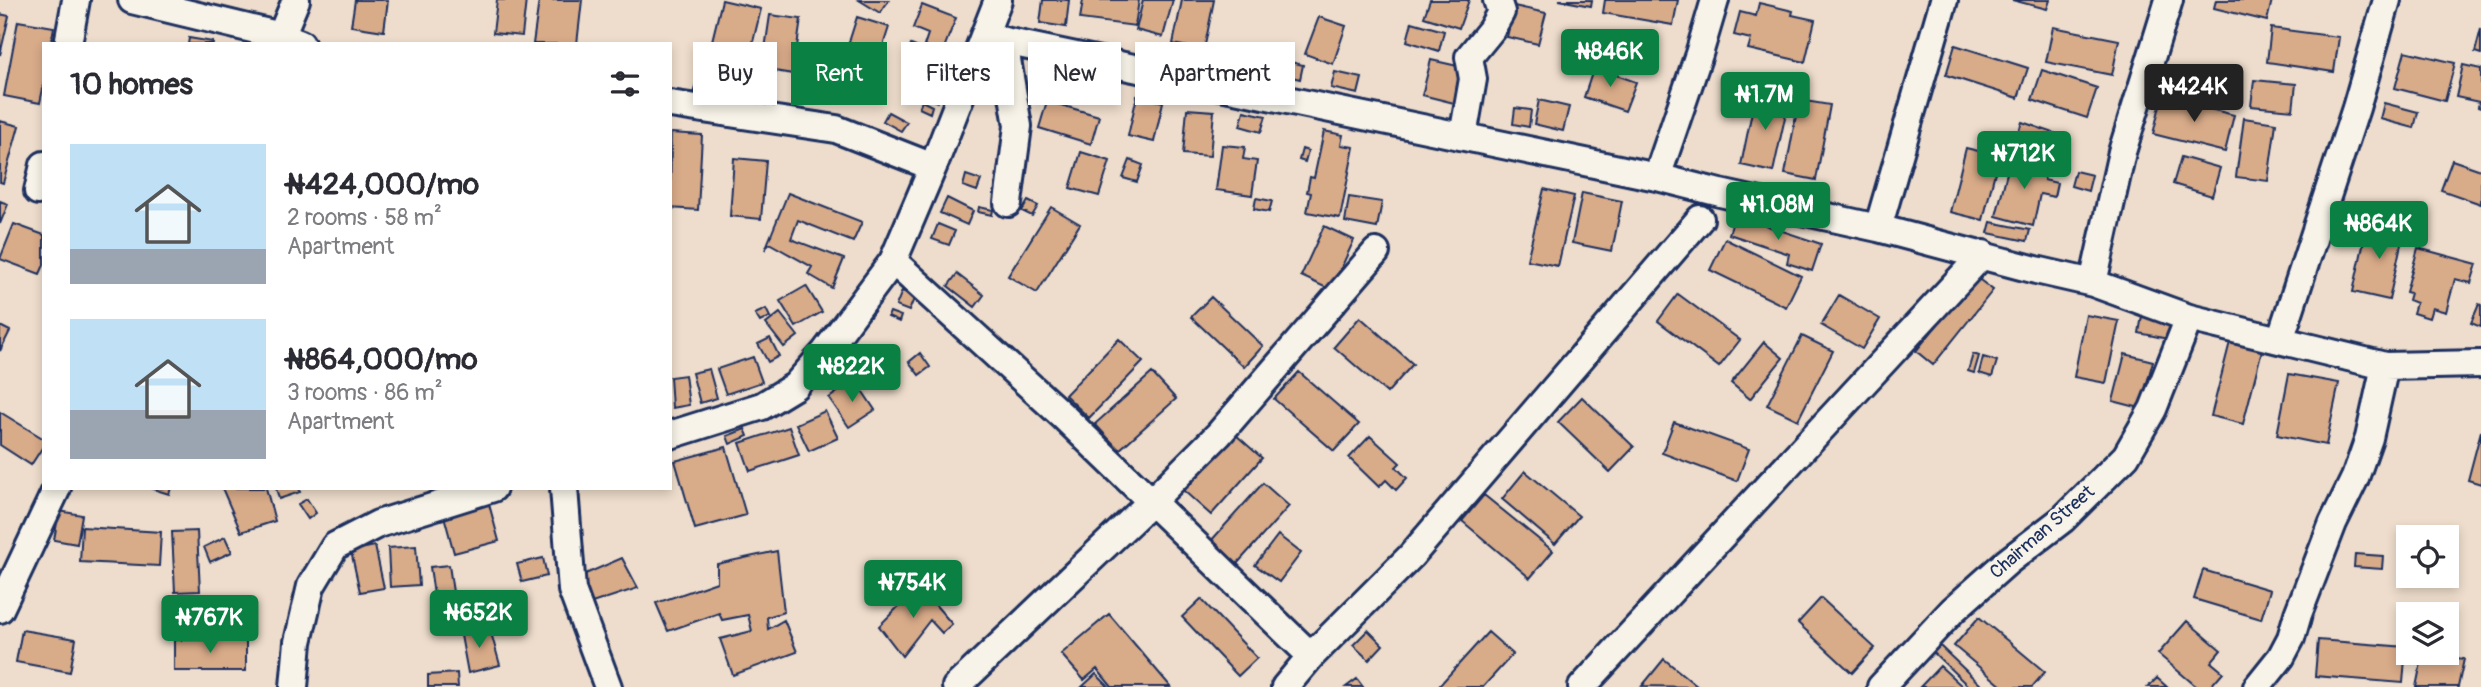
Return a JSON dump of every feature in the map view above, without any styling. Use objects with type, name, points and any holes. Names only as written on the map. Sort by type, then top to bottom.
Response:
[{"type":"street","points":[[68,42],[76,0]]},
{"type":"street","points":[[132,0],[291,40],[296,0]]},
{"type":"street","points":[[998,0],[995,38],[1018,126],[1008,203]]},
{"type":"street","points":[[1463,136],[1473,79],[1469,57],[1491,30],[1501,12],[1497,0]]},
{"type":"street","points":[[1657,177],[1715,0]]},
{"type":"street","points":[[1878,228],[1944,0]]},
{"type":"street","points":[[2093,283],[2122,152],[2169,0]]},
{"type":"street","points":[[2280,340],[2356,108],[2387,0]]},
{"type":"street","points":[[995,38],[1657,177],[1878,228],[2093,283],[2189,318],[2385,366],[2481,363]]},
{"type":"street","points":[[672,434],[762,406],[795,386],[825,352],[893,261],[933,167],[995,38]]},
{"type":"street","points":[[672,104],[836,129],[933,167]]},
{"type":"street","points":[[38,191],[42,174]]},
{"type":"street","points":[[1285,687],[1311,656],[1411,556],[1700,219]]},
{"type":"street","points":[[956,687],[1152,502],[1219,434],[1376,253]]},
{"type":"street","points":[[1582,687],[1983,254]]},
{"type":"street","points":[[893,261],[1064,417],[1311,656]]},
{"type":"street","name":"Chairman Street","points":[[1881,687],[1953,610],[2007,562],[2063,519],[2126,456],[2153,409],[2189,318]]},
{"type":"street","points":[[2257,687],[2281,657],[2291,638],[2333,523],[2356,478],[2369,438],[2385,366]]},
{"type":"street","points":[[0,609],[56,490]]},
{"type":"street","points":[[294,687],[298,642],[311,586],[335,546],[378,524],[487,490]]},
{"type":"street","points":[[564,490],[572,590],[608,687]]},
{"type":"building","points":[[355,0],[388,0],[384,31],[351,26]]},
{"type":"building","points":[[497,0],[526,0],[522,36],[493,33]]},
{"type":"building","points":[[539,0],[582,0],[577,42],[533,42]]},
{"type":"building","points":[[722,0],[761,9],[753,42],[712,42]]},
{"type":"building","points":[[859,0],[889,0],[880,13]]},
{"type":"building","points":[[1043,0],[1069,0],[1066,27],[1040,23]]},
{"type":"building","points":[[1083,0],[1139,0],[1135,26],[1080,19]]},
{"type":"building","points":[[1143,0],[1173,0],[1163,37],[1136,30]]},
{"type":"building","points":[[1182,0],[1214,0],[1206,42],[1173,42]]},
{"type":"building","points":[[1430,0],[1469,0],[1459,28],[1424,17]]},
{"type":"building","points":[[1559,0],[1592,0],[1591,6]]},
{"type":"building","points":[[1605,0],[1678,0],[1673,25],[1603,13]]},
{"type":"building","points":[[2012,0],[2050,0],[2047,9]]},
{"type":"building","points":[[2216,0],[2272,0],[2267,21],[2214,8]]},
{"type":"building","points":[[1759,3],[1793,11],[1792,15],[1815,20],[1805,62],[1748,49],[1751,39],[1734,35],[1740,12],[1756,16]]},
{"type":"building","points":[[922,5],[956,18],[946,42],[925,42],[928,34],[913,28]]},
{"type":"building","points":[[1514,6],[1546,13],[1538,44],[1507,37]]},
{"type":"building","points":[[0,14],[9,16],[0,55]]},
{"type":"building","points":[[770,15],[801,19],[798,42],[791,42],[791,74],[777,71],[777,42],[766,42]]},
{"type":"building","points":[[857,17],[889,27],[884,42],[849,42]]},
{"type":"building","points":[[1319,17],[1346,26],[1333,64],[1305,54]]},
{"type":"building","points":[[18,21],[54,27],[51,42],[42,42],[40,103],[4,96]]},
{"type":"building","points":[[1412,22],[1444,31],[1439,51],[1407,41]]},
{"type":"building","points":[[2053,27],[2119,40],[2112,75],[2046,62]]},
{"type":"building","points":[[2271,28],[2339,37],[2334,72],[2267,62]]},
{"type":"building","points":[[2481,29],[2481,54],[2475,52]]},
{"type":"building","points":[[189,38],[213,42],[188,42]]},
{"type":"building","points":[[1955,45],[2028,68],[2018,98],[1946,75]]},
{"type":"building","points":[[2405,51],[2455,63],[2445,101],[2395,88]]},
{"type":"building","points":[[1431,60],[1462,67],[1454,103],[1422,95]]},
{"type":"building","points":[[1295,63],[1303,65],[1300,79],[1295,78]]},
{"type":"building","points":[[2463,65],[2481,69],[2481,108],[2478,107],[2479,102],[2456,97]]},
{"type":"building","points":[[1594,67],[1636,82],[1625,111],[1584,97]]},
{"type":"building","points":[[2042,70],[2097,88],[2087,118],[2032,100]]},
{"type":"building","points":[[1335,72],[1362,78],[1358,94],[1331,88]]},
{"type":"building","points":[[2254,80],[2296,84],[2293,110],[2251,106]]},
{"type":"building","points":[[1756,92],[1789,99],[1773,172],[1741,165]]},
{"type":"building","points":[[2162,97],[2234,115],[2225,152],[2153,134]]},
{"type":"building","points":[[1539,100],[1569,107],[1563,131],[1534,124]]},
{"type":"building","points":[[1799,100],[1830,105],[1816,180],[1785,174]]},
{"type":"building","points":[[2384,103],[2418,112],[2414,128],[2380,119]]},
{"type":"building","points":[[920,105],[932,106],[930,113],[919,108]]},
{"type":"building","points":[[1046,105],[1061,105],[1099,116],[1091,144],[1039,128]]},
{"type":"building","points":[[1135,105],[1162,105],[1154,142],[1128,136]]},
{"type":"building","points":[[1515,108],[1531,110],[1529,127],[1513,124]]},
{"type":"building","points":[[1187,109],[1214,111],[1210,156],[1183,154]]},
{"type":"building","points":[[1244,111],[1266,116],[1261,132],[1240,126]]},
{"type":"building","points":[[888,112],[907,122],[901,131],[883,121]]},
{"type":"building","points":[[2244,118],[2276,123],[2268,181],[2236,177]]},
{"type":"building","points":[[0,121],[19,126],[3,183],[0,182]]},
{"type":"building","points":[[2022,122],[2060,135],[2052,158],[2014,145]]},
{"type":"building","points":[[1324,131],[1343,135],[1341,145],[1354,147],[1340,218],[1307,212],[1311,193],[1307,192],[1310,177],[1314,178]]},
{"type":"building","points":[[672,133],[702,135],[698,210],[672,208]]},
{"type":"building","points":[[1222,145],[1245,147],[1243,159],[1257,161],[1252,195],[1216,190]]},
{"type":"building","points":[[1966,148],[1999,156],[1983,220],[1950,212]]},
{"type":"building","points":[[1302,149],[1308,151],[1305,162],[1299,160]]},
{"type":"building","points":[[1081,152],[1110,161],[1099,196],[1070,188]]},
{"type":"building","points":[[2011,157],[2047,166],[2044,180],[2057,183],[2054,197],[2040,194],[2033,226],[1996,216]]},
{"type":"building","points":[[2181,157],[2220,168],[2212,196],[2173,184]]},
{"type":"building","points":[[734,158],[766,161],[761,219],[730,216]]},
{"type":"building","points":[[1130,160],[1143,165],[1137,182],[1123,178]]},
{"type":"building","points":[[2452,160],[2481,170],[2481,204],[2441,190]]},
{"type":"building","points":[[2075,171],[2092,175],[2088,191],[2071,186]]},
{"type":"building","points":[[966,175],[981,180],[977,191],[963,186]]},
{"type":"building","points":[[1544,189],[1574,196],[1558,266],[1527,260]]},
{"type":"building","points":[[788,193],[862,222],[853,242],[798,220],[791,239],[844,259],[832,288],[808,274],[812,267],[769,243],[765,250]]},
{"type":"building","points":[[1582,193],[1622,201],[1612,251],[1572,243]]},
{"type":"building","points":[[1349,197],[1382,202],[1377,228],[1345,222]]},
{"type":"building","points":[[947,198],[973,211],[967,225],[940,213]]},
{"type":"building","points":[[1256,198],[1272,201],[1269,212],[1254,209]]},
{"type":"building","points":[[0,201],[8,204],[0,224]]},
{"type":"building","points":[[1028,201],[1038,206],[1032,216],[1022,211]]},
{"type":"building","points":[[979,207],[993,210],[992,215],[978,212]]},
{"type":"building","points":[[1051,207],[1080,224],[1037,293],[1008,276]]},
{"type":"building","points":[[1735,215],[1821,244],[1812,271],[1787,263],[1789,254],[1729,234]]},
{"type":"building","points":[[1991,222],[2030,230],[2027,241],[1988,233]]},
{"type":"building","points":[[2368,222],[2404,230],[2389,300],[2353,292]]},
{"type":"building","points":[[14,224],[42,234],[40,274],[0,259]]},
{"type":"building","points":[[938,224],[955,231],[949,245],[932,239]]},
{"type":"building","points":[[1324,226],[1354,240],[1331,290],[1301,276]]},
{"type":"building","points":[[1725,239],[1801,276],[1786,307],[1710,270]]},
{"type":"building","points":[[2418,248],[2477,264],[2471,283],[2455,279],[2446,312],[2432,308],[2429,318],[2413,313],[2416,303],[2408,300],[2410,293],[2406,292]]},
{"type":"building","points":[[957,274],[984,295],[975,307],[948,286]]},
{"type":"building","points":[[1976,277],[1993,290],[1933,365],[1916,351]]},
{"type":"building","points":[[806,286],[822,312],[796,327],[780,301]]},
{"type":"building","points":[[902,291],[915,296],[909,311],[896,306]]},
{"type":"building","points":[[1678,294],[1740,340],[1719,367],[1658,321]]},
{"type":"building","points":[[1839,295],[1880,319],[1862,349],[1821,325]]},
{"type":"building","points":[[1211,297],[1263,346],[1244,367],[1191,317]]},
{"type":"building","points":[[2479,304],[2481,305],[2481,327],[2471,323]]},
{"type":"building","points":[[766,309],[770,317],[760,322],[755,314]]},
{"type":"building","points":[[2143,310],[2172,316],[2168,339],[2139,333]]},
{"type":"building","points":[[890,312],[901,316],[899,322],[888,317]]},
{"type":"building","points":[[780,313],[798,336],[784,347],[766,324]]},
{"type":"building","points":[[2086,315],[2119,321],[2106,383],[2074,377]]},
{"type":"building","points":[[1360,317],[1413,364],[1387,393],[1334,347]]},
{"type":"building","points":[[0,326],[10,331],[0,351]]},
{"type":"building","points":[[1802,336],[1833,351],[1798,420],[1767,405]]},
{"type":"building","points":[[770,338],[779,356],[768,362],[758,344]]},
{"type":"building","points":[[2231,338],[2263,346],[2243,424],[2211,416]]},
{"type":"building","points":[[1119,339],[1143,362],[1089,418],[1065,395]]},
{"type":"building","points":[[1764,342],[1783,358],[1750,399],[1731,383]]},
{"type":"building","points":[[865,352],[878,370],[865,379],[853,361]]},
{"type":"building","points":[[920,353],[930,367],[919,375],[909,362]]},
{"type":"building","points":[[1973,354],[1979,356],[1974,373],[1968,371]]},
{"type":"building","points":[[2125,354],[2153,361],[2140,408],[2113,401]]},
{"type":"building","points":[[753,357],[762,382],[726,394],[717,369]]},
{"type":"building","points":[[1983,357],[1997,361],[1992,377],[1979,373]]},
{"type":"building","points":[[709,369],[717,398],[700,403],[692,373]]},
{"type":"building","points":[[1299,372],[1359,424],[1334,451],[1274,399]]},
{"type":"building","points":[[1152,373],[1176,399],[1119,450],[1095,424]]},
{"type":"building","points":[[2289,374],[2339,383],[2326,445],[2277,435]]},
{"type":"building","points":[[685,375],[689,405],[672,408],[672,377]]},
{"type":"building","points":[[855,380],[875,410],[849,427],[829,398]]},
{"type":"building","points":[[1582,397],[1634,447],[1610,472],[1558,422]]},
{"type":"building","points":[[825,411],[838,438],[809,451],[796,424]]},
{"type":"building","points":[[0,412],[42,438],[42,448],[31,465],[0,445]]},
{"type":"building","points":[[1674,422],[1749,449],[1737,481],[1662,453]]},
{"type":"building","points":[[789,427],[799,455],[750,471],[740,443]]},
{"type":"building","points":[[745,429],[748,436],[730,444],[727,436]]},
{"type":"building","points":[[2481,431],[2481,484],[2468,480]]},
{"type":"building","points":[[1235,434],[1262,458],[1211,515],[1184,491]]},
{"type":"building","points":[[1370,436],[1400,463],[1396,467],[1407,478],[1396,490],[1386,480],[1379,487],[1349,458]]},
{"type":"building","points":[[726,447],[746,515],[695,529],[675,461]]},
{"type":"building","points":[[1525,471],[1579,516],[1555,544],[1502,499]]},
{"type":"building","points":[[1263,483],[1289,506],[1236,565],[1210,542]]},
{"type":"building","points":[[223,490],[267,490],[275,521],[241,532]]},
{"type":"building","points":[[277,490],[300,492],[279,499]]},
{"type":"building","points":[[1484,495],[1553,551],[1530,578],[1462,521]]},
{"type":"building","points":[[307,499],[316,513],[308,519],[298,504]]},
{"type":"building","points":[[489,504],[499,541],[454,553],[444,516]]},
{"type":"building","points":[[59,511],[82,515],[77,544],[54,540]]},
{"type":"building","points":[[82,527],[161,532],[159,566],[80,562]]},
{"type":"building","points":[[197,531],[200,591],[175,592],[172,532]]},
{"type":"building","points":[[1278,535],[1301,553],[1279,582],[1255,565]]},
{"type":"building","points":[[225,537],[232,552],[210,562],[204,547]]},
{"type":"building","points":[[375,546],[384,588],[360,592],[351,551]]},
{"type":"building","points":[[416,546],[419,585],[390,587],[388,548]]},
{"type":"building","points":[[777,551],[784,612],[767,617],[768,629],[784,620],[797,652],[733,675],[720,639],[752,631],[748,615],[722,620],[719,613],[668,631],[656,603],[717,582],[717,564]]},
{"type":"building","points":[[2355,554],[2383,556],[2382,569],[2354,567]]},
{"type":"building","points":[[543,558],[547,576],[522,582],[517,564]]},
{"type":"building","points":[[622,558],[638,588],[592,603],[583,575]]},
{"type":"building","points":[[449,565],[454,599],[435,602],[430,567]]},
{"type":"building","points":[[2203,570],[2270,590],[2261,619],[2194,599]]},
{"type":"building","points":[[919,586],[952,624],[942,633],[930,620],[902,656],[879,626]]},
{"type":"building","points":[[1821,598],[1875,648],[1852,673],[1798,623]]},
{"type":"building","points":[[1201,599],[1257,658],[1238,676],[1182,617]]},
{"type":"building","points":[[1109,614],[1171,687],[1112,687],[1097,669],[1084,680],[1061,654]]},
{"type":"building","points":[[1979,617],[2045,672],[2032,687],[2003,687],[1954,646]]},
{"type":"building","points":[[2187,621],[2221,650],[2211,662],[2223,672],[2210,687],[2197,687],[2158,654]]},
{"type":"building","points":[[490,629],[500,665],[468,673],[460,630]]},
{"type":"building","points":[[22,630],[76,639],[70,672],[16,662]]},
{"type":"building","points":[[1368,630],[1383,645],[1369,660],[1353,645]]},
{"type":"building","points":[[1488,632],[1513,654],[1483,687],[1438,687]]},
{"type":"building","points":[[174,640],[246,640],[246,671],[174,671]]},
{"type":"building","points":[[2318,640],[2396,646],[2396,665],[2404,665],[2403,683],[2315,676]]},
{"type":"building","points":[[1940,646],[1983,687],[1969,687],[1933,652]]},
{"type":"building","points":[[2459,658],[2464,659],[2458,687],[2416,687],[2421,665],[2459,665]]},
{"type":"building","points":[[1664,659],[1698,687],[1642,686]]},
{"type":"building","points":[[1940,666],[1963,687],[1920,687]]},
{"type":"building","points":[[457,673],[458,687],[428,687],[428,675]]},
{"type":"building","points":[[1096,674],[1109,687],[1082,687]]},
{"type":"building","points":[[2157,678],[2167,687],[2148,687]]},
{"type":"building","points":[[1357,679],[1363,687],[1346,687]]}]
